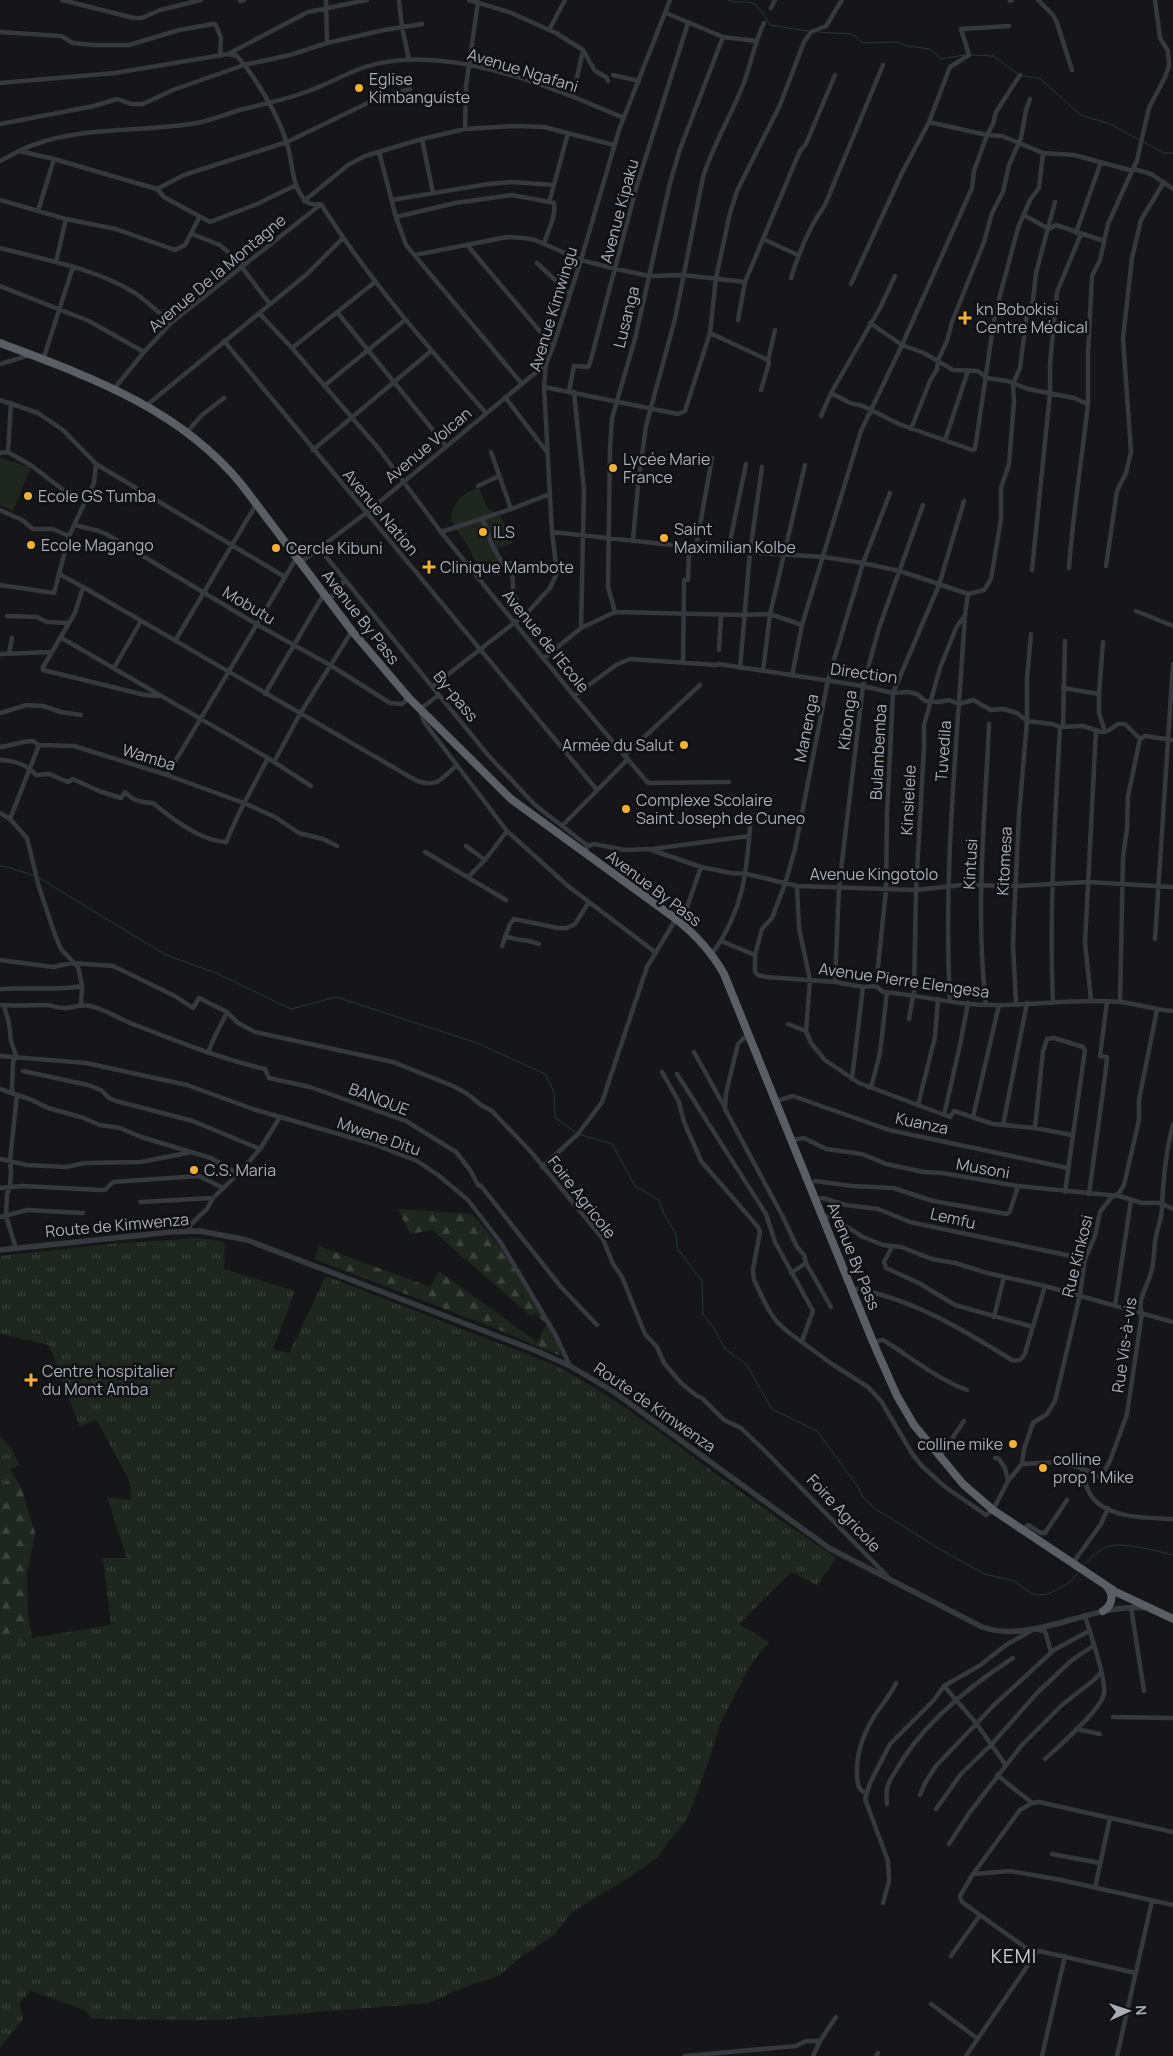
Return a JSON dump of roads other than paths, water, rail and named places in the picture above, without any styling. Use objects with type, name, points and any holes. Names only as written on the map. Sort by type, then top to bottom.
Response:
[{"type":"highway","name":"Avenue By Pass","points":[[0,342],[114,388],[147,405],[187,432],[222,463],[257,503],[352,631],[409,698],[511,799],[586,849],[700,939],[724,974],[824,1216],[873,1342],[903,1408],[914,1425],[939,1458],[993,1510],[1116,1592],[1172,1617]]},
{"type":"highway","points":[[1103,1611],[1110,1606],[1112,1597],[1105,1584]]},
{"type":"street","points":[[62,0],[134,18],[142,18],[160,10],[200,0]]},
{"type":"street","points":[[326,0],[326,43]]},
{"type":"street","points":[[0,83],[115,74],[220,56],[228,54],[294,18],[326,7],[367,0]]},
{"type":"street","points":[[399,0],[402,27],[410,60]]},
{"type":"street","points":[[470,0],[509,12],[549,30],[584,50],[595,71],[606,76],[608,81]]},
{"type":"street","points":[[549,30],[565,0]]},
{"type":"street","name":"Avenue Kimwingu","points":[[433,686],[478,649],[527,613],[550,588],[557,573],[552,532],[544,387],[546,364],[554,347],[614,145],[670,0]]},
{"type":"street","points":[[771,8],[775,0]]},
{"type":"street","points":[[544,387],[678,414],[685,411],[710,333],[716,278],[730,213],[737,191],[780,105],[804,42],[811,32],[826,26],[842,0]]},
{"type":"street","points":[[1038,0],[1053,15],[1057,23],[1072,70]]},
{"type":"street","points":[[1069,568],[1088,404],[1091,279],[1100,260],[1108,224],[1137,160],[1149,108],[1169,66],[1168,51],[1160,38],[1154,0]]},
{"type":"street","points":[[466,129],[465,110],[468,65],[478,2]]},
{"type":"street","points":[[666,13],[723,37],[756,40]]},
{"type":"street","name":"Avenue Kipaku","points":[[571,392],[574,366],[588,367],[590,364],[637,185],[688,23]]},
{"type":"street","points":[[633,540],[644,436],[650,408],[673,329],[703,177],[708,160],[744,84],[756,40],[764,23]]},
{"type":"street","points":[[0,32],[61,36],[69,42],[94,45],[129,44],[179,30],[213,24],[216,25],[220,38],[220,56]]},
{"type":"street","points":[[0,124],[84,108],[118,98],[131,104],[142,104],[173,90],[244,65],[290,55],[326,43],[422,24]]},
{"type":"street","points":[[851,284],[902,173],[929,122],[950,67],[969,55],[961,28],[1009,26]]},
{"type":"street","name":"Lusanga","points":[[615,612],[608,587],[612,418],[635,339],[670,183],[680,149],[723,37]]},
{"type":"street","points":[[572,96],[584,50]]},
{"type":"street","points":[[228,54],[237,56],[268,102],[287,142],[296,185],[304,201],[314,205],[321,204],[375,282],[405,320],[486,413]]},
{"type":"street","name":"Avenue Ngafani","points":[[0,161],[51,138],[199,122],[306,92],[366,66],[410,60],[439,60],[468,65],[525,80],[572,96],[624,118]]},
{"type":"street","points":[[791,278],[798,255],[814,221],[825,205],[884,65]]},
{"type":"street","points":[[613,74],[639,81]]},
{"type":"street","points":[[738,320],[745,282],[800,151],[806,144],[835,75]]},
{"type":"street","points":[[792,676],[802,625],[861,431],[902,345],[972,188],[974,171],[996,112],[1020,76]]},
{"type":"street","points":[[157,189],[184,176],[287,142],[376,99],[410,89]]},
{"type":"street","points":[[911,429],[930,381],[937,369],[938,360],[947,341],[952,322],[984,242],[992,213],[1003,192],[1008,165],[1019,143],[1030,99]]},
{"type":"street","points":[[929,122],[987,135],[1002,136],[1043,153],[1069,154],[1151,174],[1173,189]]},
{"type":"street","points":[[304,201],[348,165],[379,152],[422,139],[466,129],[515,126],[544,128],[614,145]]},
{"type":"street","points":[[549,202],[568,133]]},
{"type":"street","points":[[422,139],[433,193]]},
{"type":"street","points":[[19,151],[54,159],[157,189],[164,197],[199,218],[210,222],[214,222],[296,185]]},
{"type":"street","points":[[379,152],[396,217],[406,246],[522,384]]},
{"type":"street","points":[[832,393],[850,403],[871,410],[888,420],[972,450],[975,449],[979,413],[996,314],[1018,228],[1030,200],[1039,188],[1043,153]]},
{"type":"street","points":[[38,211],[54,159]]},
{"type":"street","points":[[1032,570],[1050,393],[1050,364],[1057,292],[1101,162]]},
{"type":"street","points":[[392,200],[488,184],[512,182],[554,185]]},
{"type":"street","points":[[1106,566],[1117,491],[1126,473],[1131,452],[1123,338],[1132,258],[1141,220],[1164,182]]},
{"type":"street","points":[[396,217],[455,203],[512,195],[554,203],[554,219],[544,244]]},
{"type":"street","points":[[0,200],[66,219],[116,229],[175,250],[185,245],[199,218]]},
{"type":"street","points":[[552,532],[689,546],[728,552],[824,557],[900,571],[968,594],[984,590],[989,584],[1001,518],[1001,488],[1009,464],[1014,402],[1013,384],[1020,368],[1021,346],[1027,313],[1033,301],[1036,273],[1055,202]]},
{"type":"street","name":"Avenue De la Montagne","points":[[114,388],[170,324],[321,204]]},
{"type":"street","points":[[1024,215],[1049,229]]},
{"type":"street","points":[[56,262],[66,219]]},
{"type":"street","points":[[1049,229],[1056,225],[1078,234],[1104,241]]},
{"type":"street","points":[[192,234],[220,246],[242,266],[269,303]]},
{"type":"street","points":[[415,255],[507,237],[524,238],[544,244],[581,260],[650,276],[683,275],[745,282]]},
{"type":"street","points":[[147,405],[269,303],[307,274],[343,238]]},
{"type":"street","points":[[763,239],[798,255]]},
{"type":"street","points":[[468,246],[554,347]]},
{"type":"street","points":[[0,248],[73,267],[121,286],[135,294],[170,324]]},
{"type":"street","points":[[537,263],[570,294]]},
{"type":"street","points":[[43,360],[73,267]]},
{"type":"street","points":[[821,416],[851,356],[880,308],[895,276]]},
{"type":"street","points":[[292,348],[375,282]]},
{"type":"street","points":[[0,286],[61,308],[109,330],[144,352]]},
{"type":"street","points":[[336,312],[446,446]]},
{"type":"street","name":"Avenue de l'Ecole","points":[[259,313],[292,348],[379,449],[441,532],[574,696],[649,783],[729,782]]},
{"type":"street","points":[[324,386],[405,320]]},
{"type":"street","points":[[870,323],[902,345],[938,360],[953,370],[978,371],[986,378],[1074,398],[1088,404]]},
{"type":"street","points":[[761,390],[769,364],[768,360],[775,330]]},
{"type":"street","points":[[710,333],[768,360]]},
{"type":"street","name":"Avenue Nation","points":[[224,341],[597,790]]},
{"type":"street","points":[[313,450],[431,350]]},
{"type":"street","points":[[0,364],[32,355]]},
{"type":"street","name":"Avenue Volcan","points":[[299,560],[366,514],[546,364]]},
{"type":"street","points":[[945,440],[968,371]]},
{"type":"street","points":[[571,392],[584,490],[581,628]]},
{"type":"street","points":[[505,397],[548,453]]},
{"type":"street","points":[[187,432],[202,415],[224,398]]},
{"type":"street","points":[[0,400],[38,413],[63,430],[96,464],[285,577]]},
{"type":"street","points":[[8,452],[11,403]]},
{"type":"street","points":[[0,453],[8,452],[32,466],[62,489],[86,499]]},
{"type":"street","points":[[491,452],[510,509]]},
{"type":"street","points":[[696,547],[712,458]]},
{"type":"street","points":[[0,584],[54,593],[69,536],[76,525],[94,483],[96,464]]},
{"type":"street","points":[[728,552],[746,464]]},
{"type":"street","points":[[763,671],[770,614],[805,465]]},
{"type":"street","points":[[740,668],[743,615],[762,467]]},
{"type":"street","points":[[478,486],[499,476]]},
{"type":"street","name":"Manenga","points":[[755,969],[755,955],[762,929],[772,918],[785,884],[794,849],[828,680],[863,563],[890,493]]},
{"type":"street","points":[[441,532],[550,494]]},
{"type":"street","name":"Bulambemba","points":[[876,986],[886,890],[887,814],[893,693],[939,585],[964,501]]},
{"type":"street","points":[[175,641],[257,503]]},
{"type":"street","name":"Kibonga","points":[[835,982],[839,887],[863,686],[879,628],[923,505]]},
{"type":"street","points":[[0,511],[22,520],[33,529],[53,529],[69,536]]},
{"type":"street","points":[[482,518],[493,548],[504,566],[510,563],[512,593],[518,604],[527,613]]},
{"type":"street","name":"Mobutu","points":[[76,525],[99,531],[108,536],[256,624],[330,665],[390,703],[402,704],[409,698]]},
{"type":"street","points":[[683,663],[684,580],[688,580],[689,546]]},
{"type":"street","name":"By-pass","points":[[319,548],[488,756],[520,791],[586,849]]},
{"type":"street","points":[[168,775],[256,624],[285,577],[299,560]]},
{"type":"street","points":[[59,574],[84,586],[265,694],[417,781],[430,784],[436,783],[456,766]]},
{"type":"street","points":[[265,694],[293,645],[327,596],[344,581]]},
{"type":"street","points":[[84,586],[75,613],[42,669],[46,672],[148,696],[159,696]]},
{"type":"street","name":"Tuvedila","points":[[950,1001],[947,955],[947,887],[968,594]]},
{"type":"street","points":[[1136,611],[1173,626]]},
{"type":"street","points":[[544,658],[581,628],[615,612],[770,614],[802,625]]},
{"type":"street","points":[[719,650],[721,614]]},
{"type":"street","name":"Kinsielele","points":[[909,1019],[913,996],[924,725],[940,668],[956,628],[965,615]]},
{"type":"street","points":[[7,616],[37,617],[47,622],[68,624]]},
{"type":"street","points":[[114,668],[141,621]]},
{"type":"street","points":[[274,762],[300,714],[352,631]]},
{"type":"street","name":"Kitomesa","points":[[1016,1004],[1013,945],[1019,815],[1027,720],[1027,678],[1031,634]]},
{"type":"street","points":[[60,637],[268,758],[311,786]]},
{"type":"street","points":[[9,653],[12,638]]},
{"type":"street","points":[[1053,1003],[1050,951],[1051,883],[1062,727],[1065,641]]},
{"type":"street","points":[[1103,642],[1099,713],[1105,732]]},
{"type":"street","points":[[0,654],[52,652]]},
{"type":"street","name":"Direction","points":[[574,696],[623,661],[638,659],[716,666],[719,664],[828,680],[893,693],[908,692],[917,694],[921,700],[949,700],[959,704],[973,700],[991,710],[1004,709],[1017,713],[1027,720],[1062,727],[1083,726],[1105,732],[1118,724],[1125,724],[1140,739]]},
{"type":"street","points":[[1155,939],[1157,886],[1170,740],[1173,664]]},
{"type":"street","points":[[624,756],[700,685]]},
{"type":"street","points":[[1064,688],[1099,694]]},
{"type":"street","points":[[439,694],[420,709],[424,722],[507,831],[568,886],[655,952]]},
{"type":"street","points":[[0,720],[0,713],[27,705],[43,706],[61,712],[80,715]]},
{"type":"street","name":"Kintusi","points":[[986,1005],[981,964],[981,885],[989,724]]},
{"type":"street","points":[[1091,1000],[1086,943],[1096,730]]},
{"type":"street","points":[[1120,1002],[1122,885],[1128,796],[1140,739],[1145,736],[1170,740]]},
{"type":"street","name":"Wamba","points":[[0,747],[21,741],[33,741],[38,746],[74,746],[168,775],[244,803],[286,823],[304,835],[323,839],[337,846]]},
{"type":"street","points":[[10,819],[38,746]]},
{"type":"street","points":[[0,760],[11,761],[30,768],[36,775],[49,774],[68,782],[73,779],[112,796],[121,798],[126,792],[130,798],[145,803],[153,803],[167,815],[202,838],[226,842],[268,758]]},
{"type":"street","points":[[562,826],[628,760]]},
{"type":"street","points":[[0,813],[10,819],[27,838],[39,887],[55,935],[61,949],[72,963],[78,967],[82,986],[81,1004],[65,1008],[45,1005],[28,1007],[21,1004],[2,1006],[9,1023],[11,1041],[16,1056],[12,1062],[12,1090],[15,1094],[10,1187],[7,1194],[6,1216],[15,1245]]},
{"type":"street","points":[[712,954],[735,913],[746,874],[751,815]]},
{"type":"street","points":[[468,878],[485,860],[507,831]]},
{"type":"street","points":[[649,849],[749,836]]},
{"type":"street","name":"Avenue Kingotolo","points":[[586,849],[596,844],[626,850],[649,849],[701,867],[746,874],[797,886],[916,890],[981,885],[1016,886],[1088,882],[1173,888]]},
{"type":"street","points":[[466,846],[485,860]]},
{"type":"street","points":[[425,852],[506,900]]},
{"type":"street","points":[[685,912],[701,867]]},
{"type":"street","points":[[797,886],[799,928],[810,980],[806,1031],[811,1042],[825,1060],[852,1079],[868,1087],[950,1116],[954,1111],[1003,1125],[1035,1128],[1072,1135]]},
{"type":"street","points":[[502,946],[514,919],[562,929],[575,924],[589,902]]},
{"type":"street","points":[[542,1166],[578,1134],[602,1102],[642,980],[655,952],[676,919]]},
{"type":"street","points":[[505,936],[513,940],[523,940],[539,944]]},
{"type":"street","points":[[721,941],[755,955]]},
{"type":"street","points":[[0,960],[53,967],[72,963]]},
{"type":"street","name":"Foire Agricole","points":[[72,963],[113,966],[174,995],[193,1008],[199,998],[227,1012],[238,1023],[255,1032],[393,1062],[453,1086],[470,1096],[481,1106],[492,1110],[532,1153],[603,1240],[613,1264],[622,1277],[643,1329],[651,1342],[657,1347],[664,1363],[681,1383],[702,1398],[724,1420],[742,1429],[803,1488],[891,1581]]},
{"type":"street","name":"Avenue Pierre Elengesa","points":[[755,969],[756,974],[762,976],[835,982],[863,987],[876,986],[883,992],[986,1005],[1091,1000],[1120,1002],[1157,1010],[1173,1011]]},
{"type":"street","points":[[0,989],[54,987],[66,989],[82,986]]},
{"type":"street","points":[[852,1079],[863,987]]},
{"type":"street","points":[[868,1087],[872,1084],[880,1053],[887,992]]},
{"type":"street","points":[[918,1105],[935,1037],[938,999]]},
{"type":"street","points":[[1089,1194],[1107,1057],[1100,1056],[1100,1048],[1107,1002]]},
{"type":"street","points":[[944,1114],[968,1003]]},
{"type":"street","points":[[1003,1125],[1027,1003]]},
{"type":"street","name":"BANQUE","points":[[81,1004],[92,1006],[133,1025],[230,1061],[265,1069],[270,1078],[310,1087],[403,1120],[445,1144],[458,1154],[478,1185],[481,1186],[561,1287],[597,1326]]},
{"type":"street","points":[[973,1117],[999,1005]]},
{"type":"street","name":"Rue Kinkosi","points":[[1022,1464],[1024,1449],[1036,1420],[1047,1414],[1055,1401],[1080,1295],[1085,1259],[1095,1236],[1100,1212],[1124,1185],[1139,1120],[1139,1100],[1157,1010]]},
{"type":"street","points":[[208,1053],[214,1034],[218,1031],[227,1012]]},
{"type":"street","points":[[788,1024],[806,1031]]},
{"type":"street","points":[[725,1109],[726,1093],[738,1044],[748,1035]]},
{"type":"street","points":[[1035,1128],[1043,1050],[1047,1039],[1054,1038],[1082,1047],[1086,1050],[1065,1192]]},
{"type":"street","points":[[694,1052],[784,1217],[797,1247],[804,1256],[806,1263],[831,1307]]},
{"type":"street","name":"Mwene Ditu","points":[[0,1056],[78,1061],[144,1074],[187,1085],[253,1109],[373,1144],[418,1161],[438,1174],[468,1200],[507,1253],[555,1334],[570,1366]]},
{"type":"street","points":[[23,1071],[88,1085],[101,1090],[109,1098],[116,1101],[200,1123],[260,1149]]},
{"type":"street","points":[[662,1072],[679,1102],[684,1122],[701,1161],[758,1227],[760,1232],[754,1275],[768,1309],[788,1332],[871,1390],[894,1422],[913,1455],[944,1486],[983,1515],[988,1515],[993,1510],[1008,1481],[1022,1464],[1051,1461],[1082,1468],[1112,1483]]},
{"type":"street","points":[[677,1074],[766,1214],[775,1242],[813,1311],[802,1341]]},
{"type":"street","points":[[0,1090],[100,1125],[120,1128],[141,1137],[193,1152],[212,1159],[238,1174]]},
{"type":"street","name":"Kuanza","points":[[776,1101],[794,1096],[890,1130],[1068,1168]]},
{"type":"street","points":[[188,1231],[191,1224],[207,1209],[213,1198],[260,1149],[280,1117]]},
{"type":"street","name":"Rue Vis-à-vis","points":[[1100,1478],[1110,1460],[1127,1414],[1142,1313],[1140,1306],[1152,1271],[1168,1142],[1173,1124]]},
{"type":"street","name":"Musoni","points":[[792,1140],[804,1138],[826,1149],[862,1154],[886,1164],[924,1172],[1065,1192],[1115,1196],[1152,1204],[1161,1204],[1173,1210]]},
{"type":"street","points":[[0,1159],[27,1165],[66,1167],[85,1163],[141,1162],[193,1152]]},
{"type":"street","points":[[0,1188],[23,1186],[105,1190],[113,1182],[199,1176],[223,1188]]},
{"type":"street","points":[[815,1181],[852,1186],[892,1188],[933,1201],[1006,1214],[1010,1211],[1018,1186]]},
{"type":"street","points":[[140,1202],[213,1198]]},
{"type":"street","name":"Lemfu","points":[[816,1198],[872,1208],[910,1222],[1085,1259]]},
{"type":"street","points":[[1114,1306],[1131,1200]]},
{"type":"street","points":[[0,1217],[27,1210],[83,1213]]},
{"type":"street","points":[[824,1216],[833,1218],[863,1237],[892,1247],[901,1247],[932,1259],[956,1263],[1004,1277],[1080,1295],[1173,1322]]},
{"type":"street","name":"Route de Kimwenza","points":[[0,1250],[188,1231],[214,1233],[246,1240],[539,1352],[570,1366],[614,1392],[804,1532],[829,1548],[979,1626],[996,1631],[1034,1629],[1103,1611],[1131,1607],[1151,1609]]},
{"type":"street","points":[[892,1247],[884,1262],[886,1268],[919,1283],[955,1305],[1033,1327]]},
{"type":"street","points":[[791,1273],[806,1263]]},
{"type":"street","points":[[994,1317],[1004,1277]]},
{"type":"street","points":[[852,1288],[869,1291],[932,1313],[1015,1361],[1021,1360],[1025,1353],[1045,1286]]},
{"type":"street","points":[[873,1342],[883,1340],[898,1351],[907,1354],[932,1374],[967,1390]]},
{"type":"street","points":[[939,1458],[964,1421]]},
{"type":"street","points":[[995,1458],[1000,1459],[1008,1481]]},
{"type":"street","points":[[1082,1468],[1090,1493],[1094,1499],[1108,1508],[1138,1518],[1173,1519]]},
{"type":"street","points":[[1023,1529],[1028,1525],[1041,1533],[1045,1533],[1067,1500]]},
{"type":"street","points":[[1072,1563],[1101,1524],[1108,1508]]},
{"type":"street","points":[[1131,1607],[1144,1691]]},
{"type":"street","points":[[1045,1759],[1092,1713],[1103,1696],[1101,1672],[1085,1615]]},
{"type":"street","points":[[884,1903],[889,1881],[888,1861],[865,1798],[870,1783],[893,1739],[934,1700],[944,1686],[979,1666],[1006,1645],[1034,1629],[1045,1631],[1051,1652]]},
{"type":"street","points":[[920,1795],[936,1766],[976,1723],[1051,1652],[1061,1644],[1089,1631]]},
{"type":"street","points":[[936,1810],[961,1774],[991,1745],[1056,1674],[1072,1660],[1093,1646]]},
{"type":"street","points":[[886,1804],[887,1789],[900,1762],[916,1740],[955,1701],[1013,1658]]},
{"type":"street","points":[[949,1844],[1005,1764],[1063,1704],[1094,1680],[1101,1672]]},
{"type":"street","points":[[867,1794],[861,1790],[858,1782],[857,1766],[860,1750],[876,1713],[891,1695],[896,1682]]},
{"type":"street","points":[[944,1686],[976,1723],[1005,1764]]},
{"type":"street","points":[[1113,1717],[1173,1718]]},
{"type":"street","points":[[1076,1729],[1100,1734]]},
{"type":"street","points":[[997,1775],[1032,1803]]},
{"type":"street","points":[[1136,1973],[1065,1956],[1037,1952],[1017,1943],[960,1900],[960,1896],[973,1874],[1020,1810],[1032,1803],[1039,1802],[1173,1832]]},
{"type":"street","points":[[1095,1888],[1110,1818]]},
{"type":"street","points":[[1052,1854],[1100,1863]]},
{"type":"street","points":[[973,1874],[1010,1871],[1173,1906]]},
{"type":"street","points":[[1118,2056],[1152,1901]]},
{"type":"street","points":[[952,1956],[980,1915]]},
{"type":"street","points":[[966,2056],[1037,1952]]},
{"type":"street","points":[[1042,2056],[1065,1956]]},
{"type":"street","points":[[931,2004],[978,2039]]},
{"type":"street","points":[[813,2056],[820,2040],[836,2017]]},
{"type":"street","points":[[685,2056],[796,2046],[806,2041],[820,2040]]},
{"type":"waterway","points":[[728,0],[752,3],[761,10],[770,25],[808,31]]},
{"type":"waterway","points":[[817,32],[852,34],[863,43],[896,42],[907,46],[930,49],[941,59],[964,55]]},
{"type":"waterway","points":[[971,55],[993,56],[1018,74]]},
{"type":"waterway","points":[[1022,76],[1039,78],[1081,115],[1110,124],[1164,153],[1173,153]]},
{"type":"waterway","points":[[0,866],[35,876]]},
{"type":"waterway","points":[[39,878],[166,955],[216,973],[291,1009],[336,997],[477,1043],[545,1074],[554,1092],[555,1117],[576,1133]]},
{"type":"waterway","points":[[581,1135],[612,1144],[635,1186],[659,1200],[664,1214],[676,1234],[677,1248],[702,1281],[703,1314],[713,1327],[725,1349],[746,1364],[772,1409],[817,1431],[858,1487],[862,1496],[874,1508],[984,1574],[1015,1581],[1024,1589],[1036,1595],[1048,1594],[1069,1583],[1078,1573]]},
{"type":"waterway","points":[[1084,1565],[1102,1549],[1115,1545],[1173,1555]]},
{"type":"place","name":"Eglise Kimbanguiste","points":[[359,88]]},
{"type":"place","name":"kn Bobokisi Centre Médical","points":[[965,318]]},
{"type":"place","name":"Lycée Marie France","points":[[613,468]]},
{"type":"place","name":"Ecole GS Tumba","points":[[28,496]]},
{"type":"place","name":"ILS","points":[[483,532]]},
{"type":"place","name":"Saint Maximilian Kolbe","points":[[664,538]]},
{"type":"place","name":"Ecole Magango","points":[[31,545]]},
{"type":"place","name":"Cercle Kibuni","points":[[276,548]]},
{"type":"place","name":"Clinique Mambote","points":[[429,567]]},
{"type":"place","name":"Armée du Salut","points":[[684,745]]},
{"type":"place","name":"Complexe Scolaire Saint Joseph de Cuneo","points":[[626,809]]},
{"type":"place","name":"C.S. Maria","points":[[194,1170]]},
{"type":"place","name":"Centre hospitalier du Mont Amba","points":[[31,1380]]},
{"type":"place","name":"colline mike","points":[[1013,1444]]},
{"type":"place","name":"colline prop 1 Mike","points":[[1043,1468]]},
{"type":"district","name":"KEMI","points":[[1014,1956]]}]
